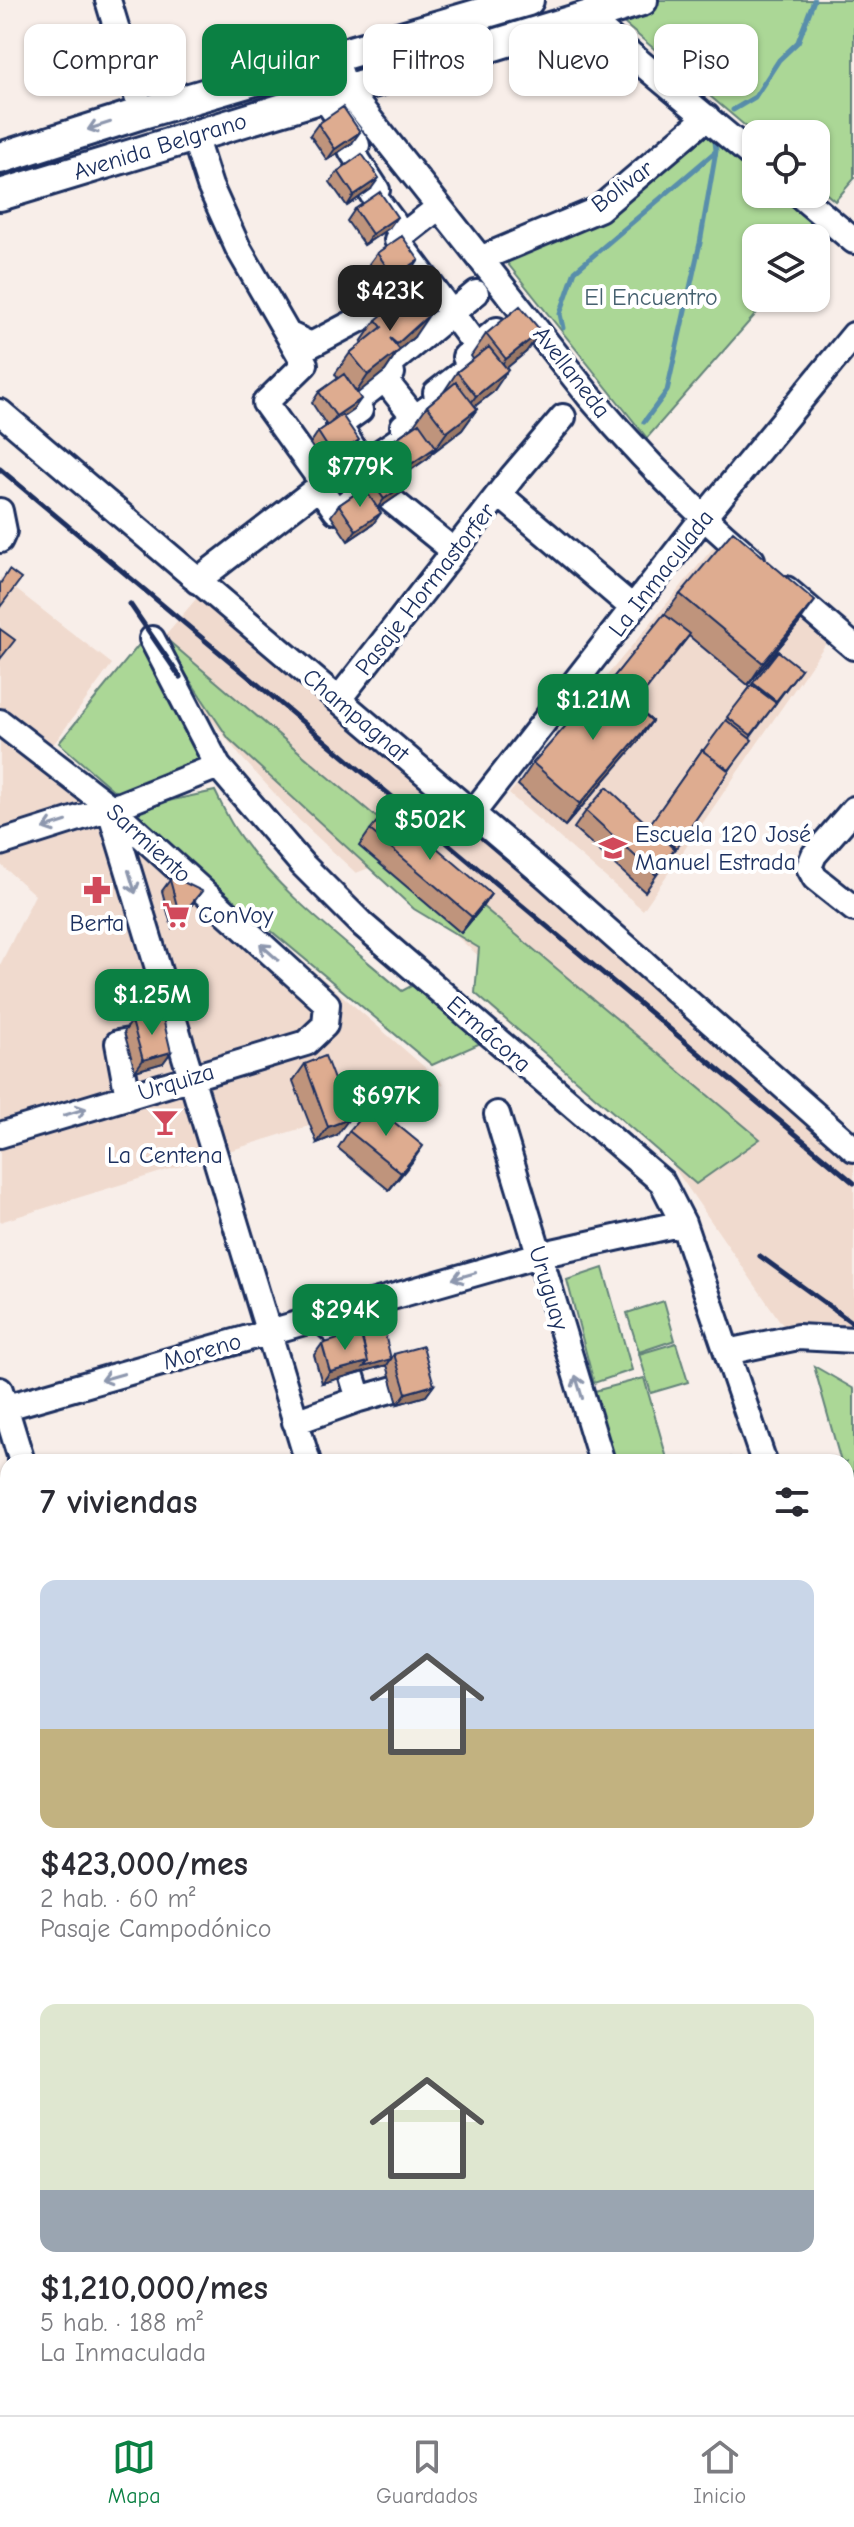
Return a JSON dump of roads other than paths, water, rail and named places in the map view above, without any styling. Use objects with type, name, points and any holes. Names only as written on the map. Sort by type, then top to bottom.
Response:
[{"type":"main road","name":"Avenida Belgrano","points":[[347,89],[642,0]]},
{"type":"main road","name":"Avenida Belgrano","points":[[347,54],[519,1]]},
{"type":"main road","name":"Avenida Belgrano","points":[[0,158],[202,96]]},
{"type":"main road","name":"Avenida Belgrano","points":[[0,195],[324,96]]},
{"type":"street","points":[[108,0],[142,113]]},
{"type":"street","points":[[587,18],[742,147]]},
{"type":"street","points":[[335,96],[357,145],[351,150],[377,190],[372,194],[397,227],[391,231],[477,347]]},
{"type":"street","name":"Avellaneda","points":[[337,96],[439,207],[509,319],[589,396],[703,518],[854,647]]},
{"type":"street","name":"Bolivar","points":[[385,380],[392,373],[386,367],[450,313],[484,279],[599,209],[707,117]]},
{"type":"street","points":[[194,136],[210,186],[231,235],[305,364],[265,403],[336,511],[360,493],[354,485],[385,465],[378,454],[409,433],[403,426],[441,399],[436,393],[471,366],[465,357],[509,319]]},
{"type":"street","points":[[397,240],[439,207]]},
{"type":"street","points":[[815,208],[854,241]]},
{"type":"street","points":[[288,334],[311,345],[396,300],[422,276]]},
{"type":"street","name":"La Inmaculada","points":[[472,814],[703,518],[854,335]]},
{"type":"street","points":[[197,581],[355,451],[339,425],[360,410],[355,402],[385,380],[415,418]]},
{"type":"street","name":"Pasaje Hormastorfer","points":[[338,700],[505,485],[567,415],[589,396]]},
{"type":"street","name":"Champagnat","points":[[0,412],[472,814],[854,1149]]},
{"type":"street","points":[[347,458],[368,477]]},
{"type":"street","points":[[505,485],[633,608]]},
{"type":"street","points":[[391,500],[454,551]]},
{"type":"street","points":[[0,511],[4,531],[0,540]]},
{"type":"street","name":"Ermácora","points":[[152,639],[218,766],[302,864],[363,925],[662,1182],[683,1223],[761,1454]]},
{"type":"street","name":"Sarmiento","points":[[0,722],[110,807],[327,1004]]},
{"type":"street","points":[[0,843],[110,807],[218,766]]},
{"type":"street","points":[[110,807],[305,1454]]},
{"type":"street","points":[[854,809],[814,855],[809,867],[815,878],[854,909]]},
{"type":"street","name":"Urquiza","points":[[0,1135],[306,1043],[325,1025],[327,1004]]},
{"type":"street","points":[[141,1064],[118,1043],[181,1042]]},
{"type":"street","points":[[128,1097],[141,1064],[181,1042]]},
{"type":"street","name":"Uruguay","points":[[497,1114],[600,1454]]},
{"type":"street","name":"Moreno","points":[[2,1403],[539,1255],[683,1223]]},
{"type":"street","points":[[318,1317],[340,1337],[352,1402]]},
{"type":"street","points":[[727,1352],[798,1337],[854,1340]]},
{"type":"street","points":[[295,1422],[394,1389]]},
{"type":"street","points":[[2,1403],[19,1454]]},
{"type":"waterway","points":[[733,110],[755,97],[779,60],[798,42],[814,0]]},
{"type":"waterway","points":[[644,422],[667,391],[700,243],[716,151],[715,141]]},
{"type":"waterway","points":[[563,328],[560,314],[575,271],[715,152]]},
{"type":"railway","points":[[0,469],[854,1183]]},
{"type":"railway","points":[[130,604],[180,677]]},
{"type":"railway","points":[[760,1256],[854,1324]]},
{"type":"place","name":"Escuela 120 José Manuel Estrada","points":[[613,848]]},
{"type":"place","name":"Berta","points":[[97,890]]},
{"type":"place","name":"ConVoy","points":[[176,915]]},
{"type":"place","name":"La Centena","points":[[165,1122]]},
{"type":"park label","name":"El Encuentro","points":[[651,297]]}]
